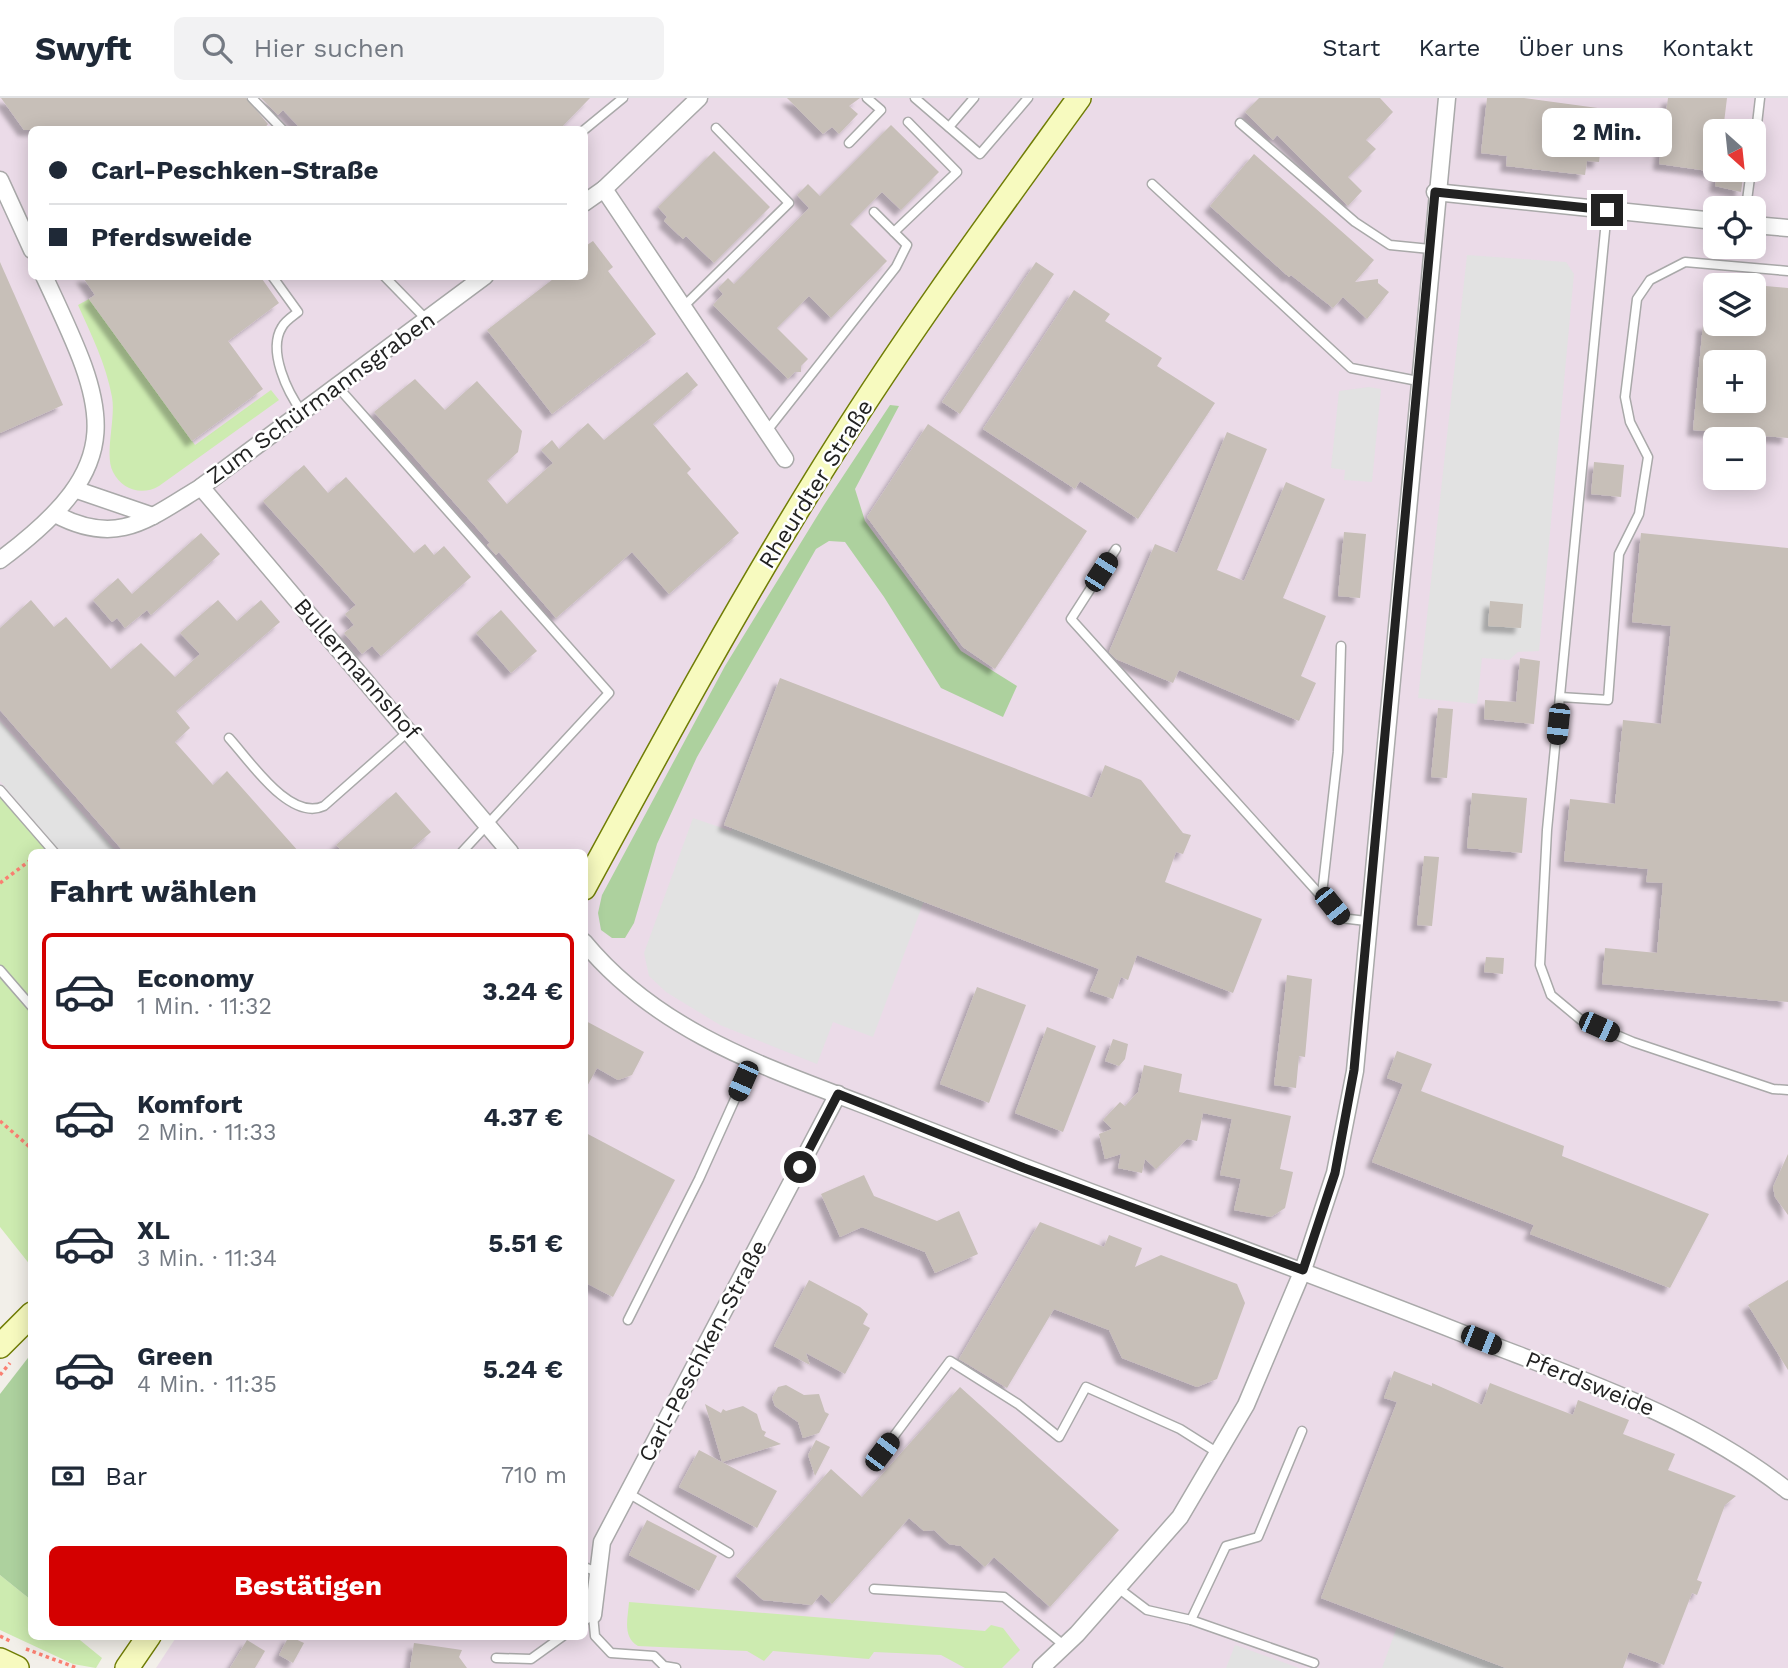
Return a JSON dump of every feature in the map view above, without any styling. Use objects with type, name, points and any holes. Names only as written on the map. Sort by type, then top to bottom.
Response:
[{"type":"main road","name":"Rheurdter Straße","points":[[588,882],[720,641],[837,446],[953,271],[1079,98]]},
{"type":"main road","points":[[0,1346],[28,1318]]},
{"type":"main road","points":[[127,1668],[146,1642]]},
{"type":"main road","points":[[0,1660],[17,1668]]},
{"type":"street","points":[[1045,1667],[1180,1517],[1218,1453],[1246,1405],[1303,1270],[1335,1173],[1354,1070],[1435,192],[1447,98]]},
{"type":"street","points":[[588,200],[604,189],[693,100]]},
{"type":"street","points":[[0,180],[28,241]]},
{"type":"street","points":[[604,189],[785,459]]},
{"type":"street","points":[[1435,192],[1703,220]]},
{"type":"street","points":[[1766,226],[1788,228]]},
{"type":"street","points":[[0,561],[55,513],[76,490],[92,456],[98,418],[87,373],[46,280]]},
{"type":"street","name":"Zum Schürmannsgraben","points":[[55,513],[76,525],[97,531],[123,528],[153,516],[201,487],[480,280]]},
{"type":"street","name":"Bullermannshof","points":[[201,487],[410,730],[508,849]]},
{"type":"street","points":[[76,490],[153,516]]},
{"type":"street","points":[[588,947],[647,1004],[699,1037],[1024,1168],[1303,1270]]},
{"type":"street","name":"Carl-Peschken-Straße","points":[[589,1618],[591,1569],[602,1542],[838,1094]]},
{"type":"street","name":"Pferdsweide","points":[[1303,1270],[1659,1411],[1725,1447],[1788,1490]]},
{"type":"lane","points":[[252,98],[279,126]]},
{"type":"lane","points":[[588,127],[623,98]]},
{"type":"lane","points":[[849,143],[881,110],[867,98]]},
{"type":"lane","points":[[915,98],[980,154],[1028,98]]},
{"type":"lane","points":[[949,127],[974,98]]},
{"type":"lane","points":[[1758,119],[1760,98]]},
{"type":"lane","points":[[894,232],[957,172],[908,122]]},
{"type":"lane","points":[[1240,123],[1355,222],[1390,245],[1430,249]]},
{"type":"lane","points":[[683,307],[789,203],[716,128]]},
{"type":"lane","points":[[1152,184],[1351,368],[1418,380]]},
{"type":"lane","points":[[1607,210],[1548,830],[1540,965],[1552,995],[1581,1020],[1633,1042],[1773,1089],[1788,1090]]},
{"type":"lane","points":[[766,432],[896,267],[907,246],[874,212]]},
{"type":"lane","points":[[1560,697],[1608,700],[1619,554],[1639,514],[1648,457],[1630,422],[1625,397],[1637,299],[1650,280],[1685,262],[1788,271]]},
{"type":"lane","points":[[275,280],[299,312],[282,326],[278,336],[279,359],[288,393],[302,412]]},
{"type":"lane","points":[[388,280],[427,320]]},
{"type":"lane","points":[[337,386],[609,693],[465,849]]},
{"type":"lane","points":[[1116,549],[1071,619],[1341,918],[1366,922]]},
{"type":"lane","points":[[1322,894],[1338,752],[1341,646]]},
{"type":"lane","points":[[229,738],[291,803],[304,810],[315,811],[410,730]]},
{"type":"lane","points":[[0,790],[51,849]]},
{"type":"lane","points":[[0,970],[28,1002]]},
{"type":"lane","points":[[628,1320],[703,1171],[752,1059]]},
{"type":"lane","points":[[882,1452],[950,1361],[1018,1404],[1059,1437],[1086,1387],[1180,1429],[1218,1453]]},
{"type":"lane","points":[[1191,1620],[1226,1546],[1258,1537],[1302,1431]]},
{"type":"lane","points":[[628,1493],[729,1553]]},
{"type":"lane","points":[[1118,1588],[1147,1610],[1191,1620],[1314,1663]]},
{"type":"lane","points":[[874,1589],[1004,1597],[1065,1646]]},
{"type":"lane","points":[[589,1618],[595,1636],[611,1653],[654,1656],[664,1666],[676,1668]]},
{"type":"lane","points":[[496,1658],[531,1659],[557,1640]]},
{"type":"path","points":[[0,883],[28,862]]},
{"type":"path","points":[[0,1121],[28,1146]]},
{"type":"path","points":[[0,1636],[77,1668]]},
{"type":"shaded area","points":[[0,98],[1788,98],[1788,1668],[156,1668],[174,1640],[588,1640],[588,849],[46,849],[0,794]]},
{"type":"shaded area","points":[[1467,255],[1566,262],[1574,274],[1539,651],[1518,652],[1509,660],[1482,658],[1477,704],[1418,698]]},
{"type":"shaded area","points":[[1369,387],[1381,389],[1372,482],[1344,480],[1345,470],[1331,468],[1339,391]]},
{"type":"shaded area","points":[[0,721],[114,849],[58,849],[0,781]]},
{"type":"shaded area","points":[[693,818],[731,831],[733,828],[924,901],[873,1037],[833,1022],[817,1064],[720,1025],[666,992],[649,976],[644,953]]},
{"type":"shaded area","points":[[1397,1627],[1505,1668],[1382,1668]]},
{"type":"shaded area","points":[[1235,1645],[1299,1668],[1226,1668]]},
{"type":"green space","points":[[89,299],[195,445],[271,390],[279,400],[159,486],[146,491],[127,487],[117,478],[111,465],[112,397],[102,361],[78,305]]},
{"type":"green space","points":[[890,405],[899,406],[855,489],[865,521],[961,651],[1017,686],[1003,717],[941,688],[884,597],[845,542],[829,541],[816,549],[697,757],[657,844],[634,923],[625,938],[612,938],[601,930],[598,913],[602,895],[725,666],[824,505]]},
{"type":"green space","points":[[0,794],[46,849],[28,849],[28,1262],[0,1227]]},
{"type":"green space","points":[[28,1358],[28,1598],[0,1575],[0,1394]]},
{"type":"green space","points":[[0,1575],[28,1598],[28,1640],[80,1640],[102,1658],[96,1668],[73,1664],[0,1630]]},
{"type":"green space","points":[[629,1602],[985,1631],[991,1625],[1003,1628],[1020,1650],[1002,1668],[965,1668],[941,1655],[874,1652],[869,1659],[773,1651],[764,1661],[747,1651],[638,1646],[628,1632]]},
{"type":"building","points":[[1,98],[246,98],[268,124],[28,126],[28,130],[24,130]]},
{"type":"building","points":[[261,98],[590,98],[563,126],[298,126],[283,110],[278,115]]},
{"type":"building","points":[[787,98],[860,98],[849,106],[858,114],[839,134],[832,127],[823,134]]},
{"type":"building","points":[[1259,98],[1380,98],[1393,112],[1366,140],[1376,149],[1348,177],[1362,191],[1348,206],[1277,135],[1273,140],[1245,112]]},
{"type":"building","points":[[1487,98],[1524,98],[1605,109],[1599,162],[1587,161],[1585,175],[1506,166],[1507,156],[1481,153]]},
{"type":"building","points":[[1668,98],[1727,98],[1724,119],[1703,119],[1703,170],[1659,164]]},
{"type":"building","points":[[891,125],[939,172],[901,210],[882,192],[850,224],[887,261],[831,318],[809,296],[777,328],[808,359],[801,366],[801,372],[795,372],[788,379],[713,305],[723,294],[718,288],[728,278],[734,284],[809,208],[797,195],[808,184],[820,196]]},
{"type":"building","points":[[714,151],[770,207],[714,263],[686,236],[683,239],[664,221],[667,217],[658,207]]},
{"type":"building","points":[[1254,154],[1374,260],[1355,282],[1378,279],[1378,283],[1389,292],[1367,319],[1343,297],[1333,308],[1291,275],[1289,277],[1210,206]]},
{"type":"building","points":[[1716,182],[1742,182],[1741,192],[1715,186]]},
{"type":"building","points":[[593,241],[613,267],[608,271],[656,334],[552,414],[487,330],[552,280],[588,280],[588,244]]},
{"type":"building","points":[[0,262],[63,405],[0,433]]},
{"type":"building","points":[[1036,262],[1054,274],[960,414],[942,402]]},
{"type":"building","points":[[85,280],[263,280],[279,303],[228,341],[263,389],[192,441],[89,299],[95,295]]},
{"type":"building","points":[[1766,286],[1788,288],[1788,438],[1766,436],[1766,427],[1703,427],[1703,431],[1693,430],[1703,324],[1703,336],[1766,336]]},
{"type":"building","points":[[1074,290],[1110,314],[1105,321],[1162,358],[1157,366],[1215,403],[1138,519],[1080,481],[1075,489],[983,429]]},
{"type":"building","points":[[687,372],[698,385],[653,424],[691,469],[687,473],[739,533],[669,594],[632,552],[556,618],[499,552],[496,555],[487,545],[490,543],[374,412],[415,379],[445,410],[477,381],[522,431],[518,452],[487,480],[507,504],[553,463],[541,450],[552,440],[559,449],[588,423],[604,440]]},
{"type":"building","points":[[928,424],[1087,531],[995,669],[963,647],[867,517]]},
{"type":"building","points":[[1227,432],[1267,449],[1217,570],[1244,581],[1286,482],[1325,499],[1283,598],[1326,616],[1301,676],[1316,683],[1299,721],[1179,670],[1173,683],[1116,659],[1109,652],[1155,544],[1177,553]]},
{"type":"building","points":[[1594,462],[1624,465],[1621,497],[1591,494]]},
{"type":"building","points":[[304,465],[328,493],[346,477],[414,553],[425,544],[434,555],[444,546],[471,577],[381,656],[372,646],[362,654],[344,633],[354,625],[345,614],[356,605],[263,501]]},
{"type":"building","points":[[1344,532],[1366,534],[1360,598],[1338,596]]},
{"type":"building","points":[[201,533],[220,554],[151,615],[147,610],[125,628],[117,618],[112,622],[93,600],[118,578],[132,594]]},
{"type":"building","points":[[1641,533],[1788,548],[1788,1002],[1602,984],[1605,948],[1657,953],[1663,883],[1646,882],[1648,869],[1564,861],[1570,799],[1615,804],[1623,720],[1661,724],[1671,626],[1632,622]]},
{"type":"building","points":[[31,600],[54,627],[66,617],[111,669],[141,643],[175,677],[200,654],[180,633],[218,600],[237,621],[261,600],[280,622],[176,711],[190,728],[175,742],[213,785],[227,771],[296,849],[121,849],[0,710],[0,628]]},
{"type":"building","points":[[1490,601],[1523,604],[1521,628],[1488,626]]},
{"type":"building","points":[[501,610],[537,651],[511,673],[476,633]]},
{"type":"building","points":[[1520,658],[1540,661],[1534,724],[1484,719],[1485,700],[1516,702]]},
{"type":"building","points":[[780,678],[1092,798],[1105,765],[1141,780],[1183,833],[1191,835],[1183,854],[1176,852],[1165,882],[1262,919],[1233,993],[1137,955],[1128,980],[1121,977],[1113,999],[1090,991],[1099,969],[724,825]]},
{"type":"building","points":[[1438,708],[1453,709],[1447,778],[1431,777]]},
{"type":"building","points":[[396,792],[431,832],[411,849],[340,849],[336,845]]},
{"type":"building","points":[[1472,793],[1527,798],[1522,853],[1467,848]]},
{"type":"building","points":[[1424,856],[1439,857],[1432,926],[1417,925]]},
{"type":"building","points":[[1486,957],[1504,958],[1503,974],[1484,972]]},
{"type":"building","points":[[1287,975],[1312,979],[1305,1057],[1299,1056],[1296,1088],[1274,1085]]},
{"type":"building","points":[[977,987],[1026,1005],[989,1103],[940,1084]]},
{"type":"building","points":[[588,1022],[644,1052],[632,1075],[618,1080],[597,1068],[588,1085]]},
{"type":"building","points":[[1047,1027],[1096,1046],[1063,1132],[1015,1113]]},
{"type":"building","points":[[1113,1039],[1128,1044],[1125,1059],[1119,1066],[1105,1061]]},
{"type":"building","points":[[1397,1051],[1432,1064],[1421,1091],[1564,1146],[1562,1156],[1709,1214],[1670,1288],[1530,1234],[1534,1225],[1372,1162],[1403,1084],[1387,1078]]},
{"type":"building","points":[[1144,1065],[1182,1074],[1179,1092],[1291,1116],[1280,1169],[1293,1172],[1285,1208],[1271,1217],[1234,1210],[1241,1179],[1220,1175],[1232,1119],[1203,1113],[1197,1141],[1187,1139],[1156,1169],[1145,1159],[1142,1173],[1118,1168],[1121,1154],[1105,1159],[1099,1134],[1112,1129],[1103,1120],[1120,1102],[1125,1106],[1138,1092]]},
{"type":"building","points":[[588,1134],[675,1180],[613,1297],[588,1284]]},
{"type":"building","points":[[1788,1154],[1788,1215],[1775,1197],[1773,1187]]},
{"type":"building","points":[[864,1175],[874,1196],[937,1221],[959,1211],[978,1254],[935,1273],[925,1252],[862,1227],[840,1237],[821,1194]]},
{"type":"building","points":[[1040,1222],[1104,1247],[1109,1235],[1142,1248],[1135,1267],[1161,1255],[1237,1284],[1245,1303],[1217,1379],[1197,1387],[1122,1358],[1109,1330],[1054,1309],[1007,1388],[959,1359]]},
{"type":"building","points":[[809,1280],[868,1314],[863,1324],[870,1328],[845,1374],[806,1353],[810,1365],[774,1346]]},
{"type":"building","points":[[1788,1280],[1788,1370],[1748,1305]]},
{"type":"building","points":[[1394,1371],[1432,1386],[1432,1383],[1482,1405],[1490,1383],[1573,1415],[1578,1400],[1629,1420],[1623,1434],[1675,1454],[1668,1470],[1736,1496],[1725,1505],[1697,1580],[1702,1582],[1697,1595],[1692,1593],[1664,1665],[1629,1652],[1623,1668],[1506,1668],[1321,1598],[1397,1402],[1384,1398]]},
{"type":"building","points":[[786,1385],[804,1395],[819,1394],[825,1412],[829,1414],[819,1433],[803,1438],[798,1422],[775,1406],[772,1398],[778,1387]]},
{"type":"building","points":[[960,1387],[1119,1530],[1050,1607],[994,1557],[985,1567],[961,1546],[949,1544],[934,1530],[924,1531],[909,1518],[832,1604],[821,1594],[812,1605],[763,1600],[736,1576],[831,1469],[862,1497]]},
{"type":"building","points":[[705,1404],[721,1413],[723,1409],[726,1411],[743,1406],[757,1414],[762,1430],[766,1432],[764,1436],[781,1444],[722,1462]]},
{"type":"building","points":[[816,1440],[830,1447],[815,1476],[808,1455]]},
{"type":"building","points":[[699,1450],[777,1491],[757,1528],[679,1487]]},
{"type":"building","points":[[647,1520],[717,1556],[699,1591],[629,1555]]},
{"type":"building","points":[[247,1640],[265,1651],[255,1668],[230,1668]]},
{"type":"building","points":[[287,1640],[304,1643],[293,1663],[279,1655]]},
{"type":"building","points":[[414,1643],[462,1650],[459,1657],[467,1668],[410,1668]]},
{"type":"route","points":[[800,1167],[838,1094],[1024,1168],[1303,1270],[1335,1173],[1354,1070],[1435,192],[1607,210]]}]
